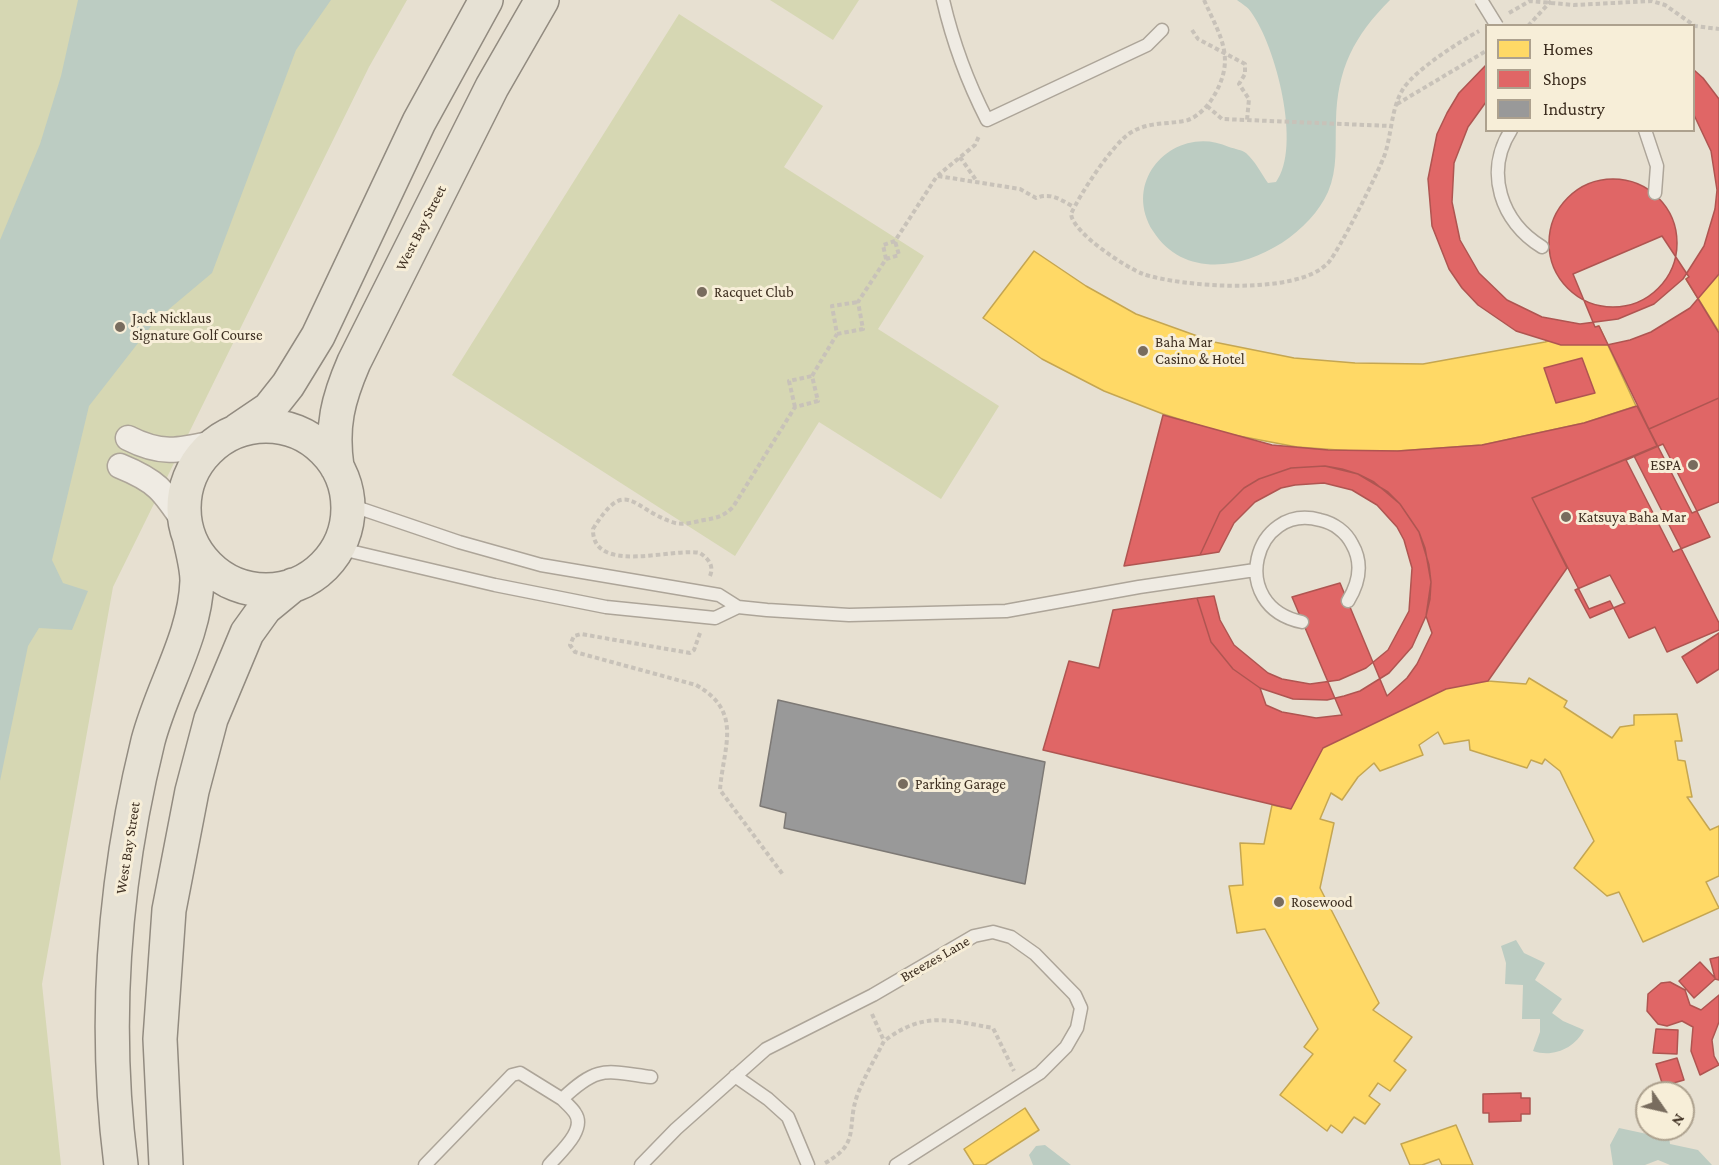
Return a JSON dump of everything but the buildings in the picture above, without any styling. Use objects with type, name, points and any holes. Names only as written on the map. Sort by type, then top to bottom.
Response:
[{"type":"main road","points":[[293,585],[265,590],[230,582],[212,570],[199,556],[188,532],[187,486],[204,454],[269,410],[288,385],[318,336],[419,122],[486,0]]},
{"type":"main road","name":"West Bay Street","points":[[337,467],[333,438],[345,384],[354,362],[492,87],[542,0]]},
{"type":"main road","points":[[166,1165],[161,1027],[169,910],[192,791],[211,719],[247,633],[265,608],[293,585],[318,570],[337,548],[345,527],[347,504],[346,491],[337,467],[320,447],[292,431],[259,426],[226,437]]},
{"type":"main road","name":"West Bay Street","points":[[121,1165],[115,1122],[112,996],[123,868],[149,739],[188,630],[195,602],[197,579],[188,532]]},
{"type":"street","points":[[128,438],[160,450],[177,451],[226,437]]},
{"type":"street","points":[[120,466],[150,479],[163,490],[188,532]]},
{"type":"lane","points":[[943,0],[952,37],[967,81],[987,120],[1147,45],[1162,30]]},
{"type":"lane","points":[[1481,0],[1501,20]]},
{"type":"lane","points":[[1508,132],[1498,164],[1498,184],[1505,210],[1521,231],[1542,247]]},
{"type":"lane","points":[[1646,132],[1657,166],[1655,193]]},
{"type":"lane","points":[[347,504],[459,542],[541,565],[719,595],[738,608]]},
{"type":"lane","points":[[1302,622],[1286,617],[1272,608],[1261,595],[1255,570],[1261,546],[1277,528],[1299,519],[1324,520],[1344,533],[1356,554],[1358,579],[1348,601]]},
{"type":"lane","points":[[337,548],[569,601],[705,618],[715,618],[738,608],[849,615],[1006,611],[1139,587],[1255,570]]},
{"type":"lane","name":"Breezes Lane","points":[[641,1165],[676,1129],[766,1049],[865,998],[974,936],[993,932],[1019,941],[1068,986],[1081,1008],[1077,1028],[1066,1047],[1040,1073],[896,1165]]},
{"type":"lane","points":[[562,1099],[580,1082],[604,1071],[651,1077]]},
{"type":"lane","points":[[425,1165],[512,1075],[520,1073],[562,1099],[577,1114],[578,1125],[573,1136],[549,1165]]},
{"type":"lane","points":[[735,1076],[768,1099],[788,1117],[808,1165]]},
{"type":"path","points":[[1204,0],[1224,44],[1226,63],[1220,86],[1207,106],[1190,119],[1145,125],[1128,134],[1095,177],[1083,188],[1071,218],[1094,241],[1136,271],[1164,281],[1259,286],[1301,280],[1327,263],[1384,155],[1396,104],[1405,86],[1450,48],[1485,27]]},
{"type":"path","points":[[1501,20],[1530,1],[1551,1],[1574,5],[1622,1],[1664,3],[1692,24]]},
{"type":"path","points":[[1530,24],[1551,1]]},
{"type":"path","points":[[1695,26],[1719,29]]},
{"type":"path","points":[[1192,30],[1198,39],[1226,56],[1245,64],[1245,74],[1239,84],[1249,99],[1247,120]]},
{"type":"path","points":[[1396,104],[1485,52]]},
{"type":"path","points":[[1207,106],[1222,119],[1391,126]]},
{"type":"path","points":[[886,259],[883,244],[895,241],[937,176],[975,145],[987,120]]},
{"type":"path","points":[[960,157],[978,183]]},
{"type":"path","points":[[937,176],[1020,189],[1036,198],[1044,195],[1056,196],[1074,207]]},
{"type":"path","points":[[837,334],[863,329],[858,302],[886,259],[899,255],[895,241]]},
{"type":"path","points":[[696,591],[711,575],[712,568],[710,561],[700,553],[622,557],[601,549],[596,543],[593,529],[607,507],[614,502],[628,500],[635,501],[673,523],[682,524],[725,515],[733,507],[795,407],[818,401],[812,376],[837,334],[832,306],[858,302]]},
{"type":"path","points":[[795,407],[789,381],[812,376]]},
{"type":"path","points":[[705,618],[694,650],[690,652],[581,634],[574,636],[570,645],[575,652],[696,685],[712,694],[722,708],[728,734],[720,790],[784,876]]},
{"type":"path","points":[[865,998],[884,1041]]},
{"type":"path","points":[[822,1165],[843,1152],[849,1143],[859,1093],[884,1041],[926,1019],[938,1018],[993,1028],[1021,1086]]},
{"type":"green space","name":"Jack Nicklaus Signature Golf Course","points":[[0,0],[407,0],[369,67],[113,587],[42,984],[61,1165],[0,1165]]},
{"type":"green space","points":[[770,0],[859,0],[833,40]]},
{"type":"green space","name":"Racquet Club","points":[[679,14],[823,106],[784,167],[924,256],[878,329],[999,406],[941,499],[819,422],[735,556],[452,375]]},
{"type":"shaded area","points":[[78,0],[331,0],[296,50],[212,273],[156,320],[89,406],[52,560],[63,583],[88,591],[72,630],[39,628],[28,646],[0,781],[0,240],[40,144],[61,76]]},
{"type":"shaded area","points":[[1237,0],[1390,0],[1357,40],[1344,69],[1337,102],[1333,175],[1328,192],[1314,214],[1295,233],[1272,249],[1247,260],[1220,264],[1195,262],[1172,251],[1153,231],[1145,211],[1144,192],[1149,175],[1159,160],[1173,149],[1191,143],[1209,142],[1246,153],[1268,183],[1276,182],[1283,166],[1287,145],[1283,97],[1269,48],[1250,10]]},
{"type":"shaded area","points":[[1516,940],[1524,953],[1545,963],[1535,980],[1562,999],[1552,1013],[1563,1021],[1584,1030],[1575,1042],[1563,1050],[1548,1053],[1533,1051],[1540,1032],[1540,1019],[1522,1019],[1523,985],[1505,984],[1506,963],[1501,946]]},
{"type":"shaded area","points":[[1619,1128],[1635,1131],[1635,1141],[1670,1141],[1670,1144],[1698,1150],[1712,1165],[1670,1165],[1658,1160],[1645,1165],[1613,1165],[1610,1145]]},
{"type":"shaded area","points":[[1045,1145],[1071,1165],[1033,1165],[1029,1155],[1036,1146]]},
{"type":"place","name":"Racquet Club","points":[[702,292]]},
{"type":"place","name":"Jack Nicklaus Signature Golf Course","points":[[120,327]]},
{"type":"place","name":"Baha Mar Casino & Hotel","points":[[1143,351]]},
{"type":"place","name":"ESPA","points":[[1693,465]]},
{"type":"place","name":"Katsuya Baha Mar","points":[[1566,517]]},
{"type":"place","name":"Parking Garage","points":[[903,784]]},
{"type":"place","name":"Rosewood","points":[[1279,902]]}]
